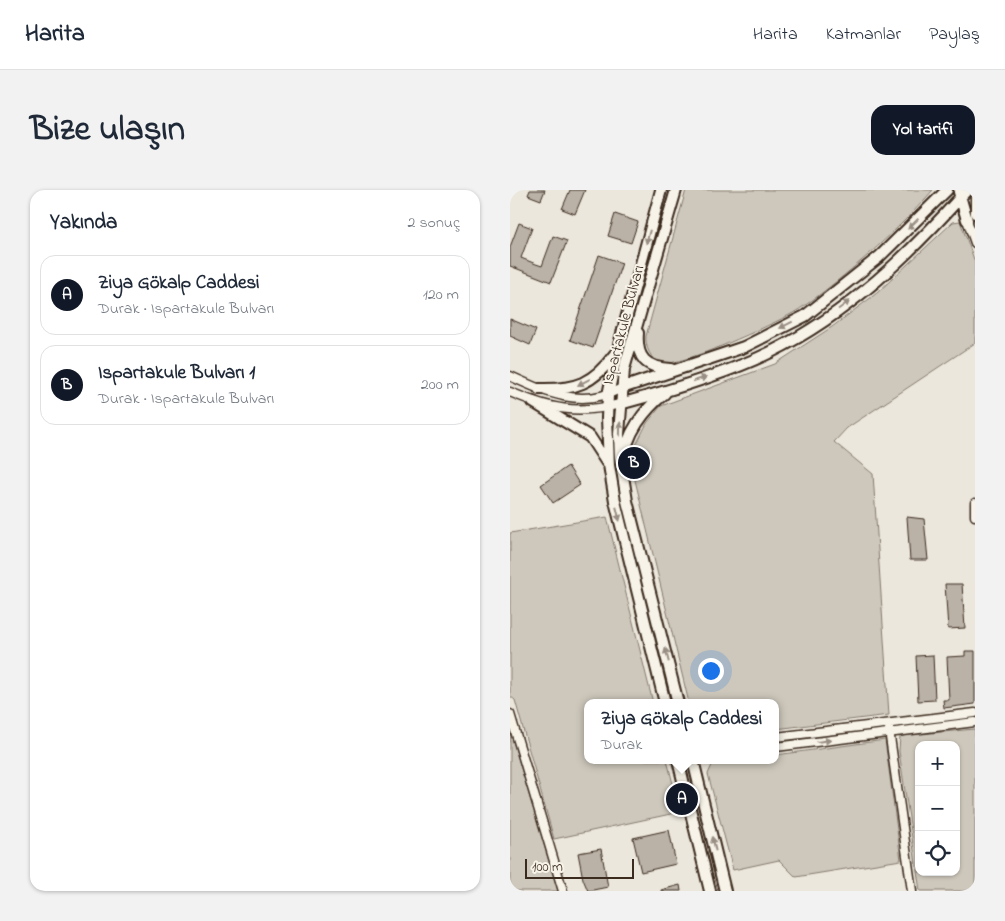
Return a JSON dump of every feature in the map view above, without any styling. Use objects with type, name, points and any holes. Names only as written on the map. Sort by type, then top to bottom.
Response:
[{"type":"main road","name":"Ispartakule Bulvarı","points":[[662,190],[617,352],[607,408],[609,466],[615,501],[663,699]]},
{"type":"main road","name":"Ispartakule Bulvarı","points":[[676,190],[629,351],[620,404],[620,457],[624,490],[677,699]]},
{"type":"main road","points":[[622,388],[744,347],[805,316],[879,257],[947,190]]},
{"type":"main road","points":[[962,192],[971,217]]},
{"type":"main road","points":[[620,404],[731,369],[771,352],[818,325],[894,267],[944,216],[962,192]]},
{"type":"main road","points":[[944,216],[958,213],[971,217]]},
{"type":"main road","points":[[639,320],[637,343],[642,357],[657,368],[679,369]]},
{"type":"main road","points":[[539,389],[573,388],[584,383],[602,371],[617,352]]},
{"type":"main road","points":[[624,490],[624,454],[631,434],[653,402],[670,388]]},
{"type":"main road","points":[[533,402],[590,436],[609,466]]},
{"type":"main road","points":[[679,764],[710,891]]},
{"type":"main road","points":[[694,764],[725,891]]},
{"type":"street","points":[[974,190],[971,217],[975,243]]},
{"type":"street","points":[[510,376],[539,389],[561,396],[580,399],[608,395],[622,388]]},
{"type":"street","points":[[510,392],[533,402],[570,411],[607,408],[620,404]]},
{"type":"street","points":[[975,503],[975,516]]},
{"type":"street","points":[[779,737],[975,713]]},
{"type":"street","points":[[510,714],[563,891]]},
{"type":"street","points":[[779,747],[975,722]]},
{"type":"street","points":[[888,724],[912,891]]},
{"type":"shaded area","points":[[686,190],[933,190],[866,257],[793,313],[707,352],[662,363],[651,356],[646,344],[646,336]]},
{"type":"shaded area","points":[[960,221],[975,262],[975,343],[847,428],[834,442],[873,474],[889,715],[779,729],[779,699],[688,699],[635,480],[634,449],[647,423],[661,406],[775,364],[832,327],[877,293],[953,222]]},
{"type":"shaded area","points":[[607,517],[652,699],[584,699],[584,764],[668,764],[680,812],[554,839],[515,700],[510,696],[510,533]]},
{"type":"shaded area","points":[[975,729],[975,891],[920,891],[918,876],[960,876],[960,741],[915,741],[915,858],[899,751],[900,736]]},
{"type":"shaded area","points":[[510,731],[558,891],[510,891]]},
{"type":"shaded area","points":[[885,740],[901,860],[796,877],[779,860],[733,870],[708,774],[713,764],[779,764],[779,755]]},
{"type":"building","points":[[530,190],[545,190],[541,200],[528,195]]},
{"type":"building","points":[[570,190],[585,190],[575,214],[562,209]]},
{"type":"building","points":[[615,214],[638,222],[631,243],[608,236]]},
{"type":"building","points":[[519,223],[532,228],[521,258],[536,264],[542,266],[553,236],[567,241],[551,282],[510,266],[510,247]]},
{"type":"building","points":[[599,255],[622,263],[593,348],[570,340]]},
{"type":"building","points":[[510,319],[536,330],[530,345],[510,336]]},
{"type":"building","points":[[568,466],[580,485],[553,503],[541,485]]},
{"type":"building","points":[[907,517],[924,519],[928,560],[910,560]]},
{"type":"building","points":[[945,584],[962,584],[965,628],[948,629]]},
{"type":"building","points":[[965,651],[975,651],[975,704],[944,708],[943,700],[949,700],[947,657],[965,656]]},
{"type":"building","points":[[933,655],[935,700],[918,701],[916,656]]},
{"type":"building","points":[[669,830],[676,864],[641,872],[633,838]]},
{"type":"building","points":[[601,849],[608,887],[588,891],[583,879],[578,853]]},
{"type":"building","points":[[680,885],[681,891],[661,891],[661,890]]},
{"type":"place","name":"Ispartakule Bulvarı 1","points":[[634,463]]},
{"type":"place","name":"Ziya Gökalp Caddesi","points":[[682,799]]}]
